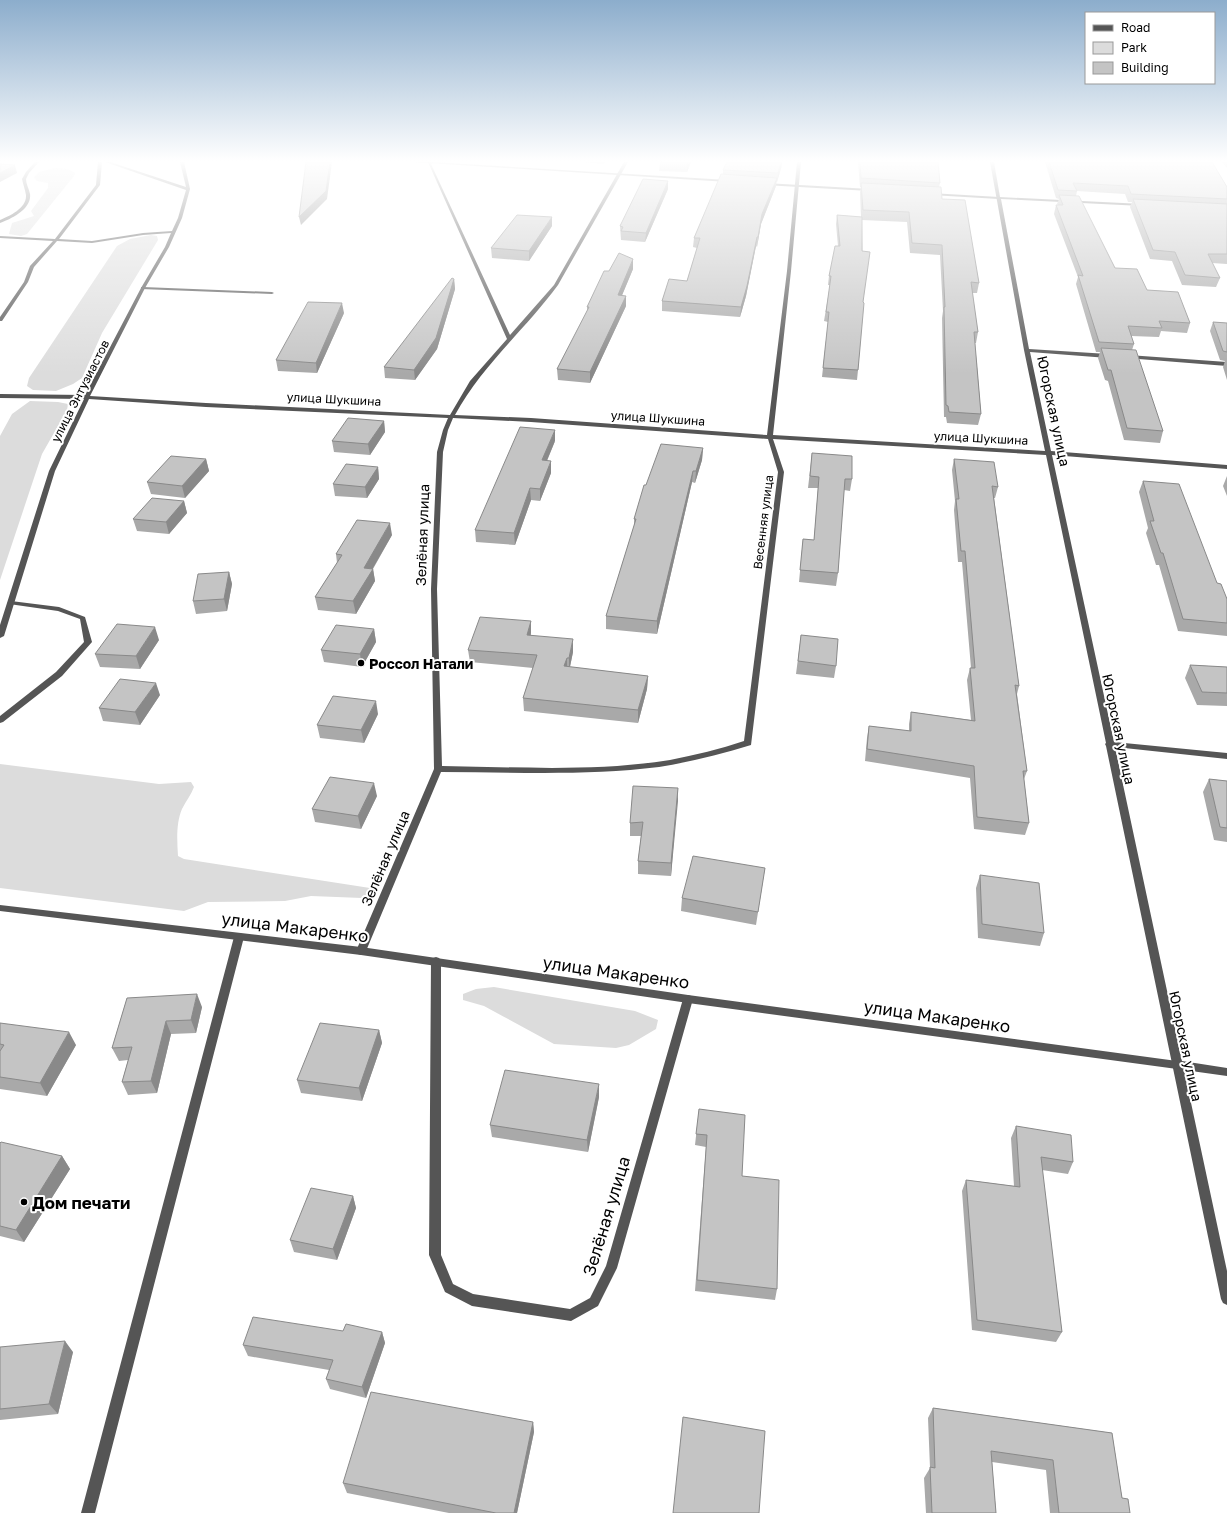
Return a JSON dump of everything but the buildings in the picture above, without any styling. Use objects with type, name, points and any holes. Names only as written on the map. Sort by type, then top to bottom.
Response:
[{"type":"street","points":[[0,320],[26,282],[32,267],[62,233]]},
{"type":"street","points":[[0,237],[104,241],[143,234],[165,233]]},
{"type":"street","name":"улица Энтузиастов","points":[[0,636],[52,471],[87,397],[143,288],[174,233]]},
{"type":"street","points":[[462,233],[510,340]]},
{"type":"street","name":"Зелёная улица","points":[[361,951],[438,769],[434,589],[440,452],[445,430],[451,416],[474,381],[544,303],[586,233]]},
{"type":"street","name":"Весенняя улица","points":[[438,769],[612,769],[659,764],[700,757],[748,743],[781,472],[770,437],[790,271],[793,233]]},
{"type":"street","name":"Югорская улица","points":[[1005,233],[1027,350],[1050,453],[1109,744],[1227,1299]]},
{"type":"street","points":[[143,288],[272,293]]},
{"type":"street","points":[[1027,350],[1112,356]]},
{"type":"street","points":[[1120,356],[1227,364]]},
{"type":"street","name":"улица Шукшина","points":[[0,396],[87,397],[531,420],[770,437],[1050,453],[1227,467]]},
{"type":"street","points":[[0,720],[59,674],[88,642],[83,618],[59,609],[10,603]]},
{"type":"street","points":[[1109,744],[1227,756]]},
{"type":"street","name":"улица Макаренко","points":[[0,908],[436,961],[688,998],[1227,1072]]},
{"type":"street","points":[[88,1513],[239,937]]},
{"type":"street","name":"Зелёная улица","points":[[436,961],[435,1255],[449,1288],[472,1300],[571,1315],[594,1302],[611,1268],[688,998]]},
{"type":"green space","points":[[9,233],[28,233],[21,236],[9,234]]},
{"type":"green space","points":[[151,235],[157,236],[158,240],[102,333],[82,378],[73,384],[56,391],[33,390],[27,386],[29,378],[117,246],[130,239]]},
{"type":"green space","points":[[30,401],[58,402],[68,404],[67,410],[42,454],[0,580],[0,436],[12,414]]},
{"type":"green space","points":[[0,764],[159,784],[191,782],[194,787],[180,814],[177,838],[178,856],[184,859],[370,888],[369,893],[362,898],[311,896],[285,901],[208,902],[184,911],[0,888]]},
{"type":"green space","points":[[494,987],[635,1011],[658,1020],[656,1029],[629,1045],[616,1048],[554,1044],[484,1006],[463,1000],[463,994],[476,989]]},
{"type":"place","name":"Россол Натали","points":[[361,663]]},
{"type":"place","name":"Дом печати","points":[[24,1202]]}]
